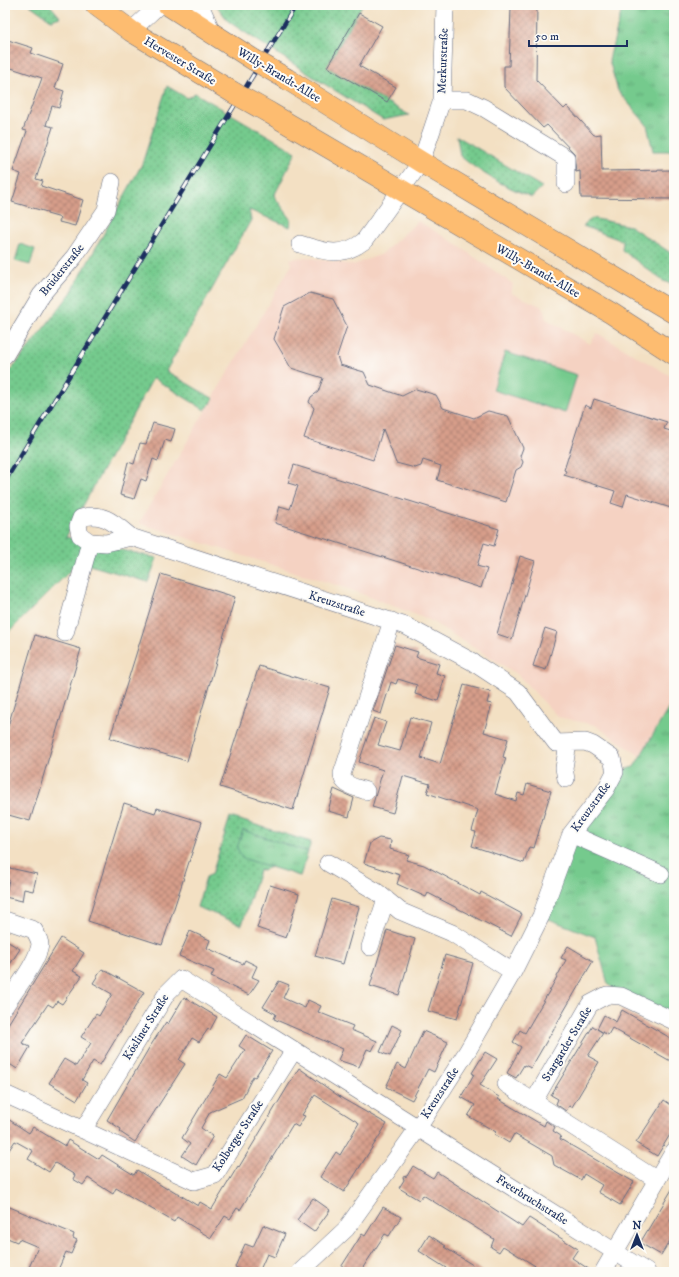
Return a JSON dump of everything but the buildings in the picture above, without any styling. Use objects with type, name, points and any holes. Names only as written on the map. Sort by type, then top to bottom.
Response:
[{"type":"main road","name":"Hervester Straße","points":[[96,5],[131,31],[268,112]]},
{"type":"main road","name":"Willy-Brandt-Allee","points":[[174,9],[420,162],[674,313]]},
{"type":"main road","name":"Willy-Brandt-Allee","points":[[268,112],[604,309],[674,354]]},
{"type":"street","points":[[131,31],[142,5]]},
{"type":"street","points":[[131,31],[159,5]]},
{"type":"street","points":[[200,5],[213,34]]},
{"type":"street","name":"Merkurstraße","points":[[420,162],[442,100],[445,5]]},
{"type":"street","points":[[442,100],[467,100],[484,108],[566,158],[566,184]]},
{"type":"street","points":[[300,244],[325,252],[339,252],[354,249],[364,241],[420,162]]},
{"type":"street","name":"Brüderstraße","points":[[5,355],[41,295],[74,257],[106,210],[112,182]]},
{"type":"street","name":"Kreuzstraße","points":[[90,542],[80,535],[78,526],[81,518],[91,515],[111,520],[131,537],[406,626],[471,661],[518,692],[556,743],[585,742],[593,745],[612,758],[615,772],[606,789],[571,834],[541,916],[513,972],[468,1050],[418,1128],[346,1229],[300,1272]]},
{"type":"street","points":[[65,633],[90,542],[106,543],[131,537]]},
{"type":"street","points":[[366,791],[345,783],[342,779],[342,774],[392,621]]},
{"type":"street","points":[[566,779],[564,768],[568,743]]},
{"type":"street","points":[[571,834],[661,874]]},
{"type":"street","points":[[328,863],[377,892],[400,911],[452,933],[513,972]]},
{"type":"street","points":[[370,947],[386,899]]},
{"type":"street","points":[[5,920],[34,930],[40,941],[40,946],[35,959],[5,1006]]},
{"type":"street","name":"Kösliner Straße","points":[[83,1130],[167,993],[181,979],[294,1050]]},
{"type":"street","name":"Stargarder Straße","points":[[534,1101],[590,1004],[607,995],[621,996],[674,1021]]},
{"type":"street","points":[[294,1050],[418,1128]]},
{"type":"street","name":"Kolberger Straße","points":[[5,1094],[194,1181],[215,1175],[294,1050]]},
{"type":"street","points":[[506,1084],[657,1180]]},
{"type":"street","name":"Freerbruchstraße","points":[[418,1128],[647,1272]]},
{"type":"street","points":[[603,1272],[674,1151]]},
{"type":"shaded area","points":[[418,221],[453,242],[513,284],[511,293],[543,307],[546,319],[590,344],[597,333],[674,378],[674,699],[640,756],[595,725],[558,717],[517,674],[429,620],[349,589],[139,523],[291,266],[290,259],[306,257],[353,265],[382,254]]},
{"type":"green space","points":[[30,5],[50,5],[60,17],[51,20]]},
{"type":"green space","points":[[216,5],[362,5],[327,67],[409,115],[383,120],[229,22]]},
{"type":"green space","points":[[623,5],[674,5],[674,151],[653,151],[647,125],[618,91],[609,60]]},
{"type":"green space","points":[[167,86],[187,98],[195,93],[296,152],[274,196],[291,219],[290,227],[249,210],[251,220],[166,371],[214,399],[205,410],[153,378],[66,537],[157,558],[148,582],[79,562],[5,636],[5,378],[71,293],[142,164]]},
{"type":"green space","points":[[457,136],[542,187],[532,197],[512,189],[485,174],[460,156]]},
{"type":"green space","points":[[592,218],[630,226],[674,255],[674,284],[663,281],[622,250],[623,241],[583,226]]},
{"type":"green space","points":[[20,244],[35,249],[30,265],[15,261]]},
{"type":"green space","points":[[505,352],[577,375],[565,413],[493,390]]},
{"type":"green space","points":[[674,699],[674,1021],[621,996],[608,984],[595,937],[541,916],[571,834],[615,772],[634,767]]},
{"type":"green space","points":[[230,817],[311,842],[300,876],[271,867],[259,871],[242,925],[197,907],[206,877],[212,874]]},
{"type":"green space","points":[[243,830],[308,852],[300,876],[242,858],[237,848]]},
{"type":"railway","points":[[5,481],[296,5]]}]
